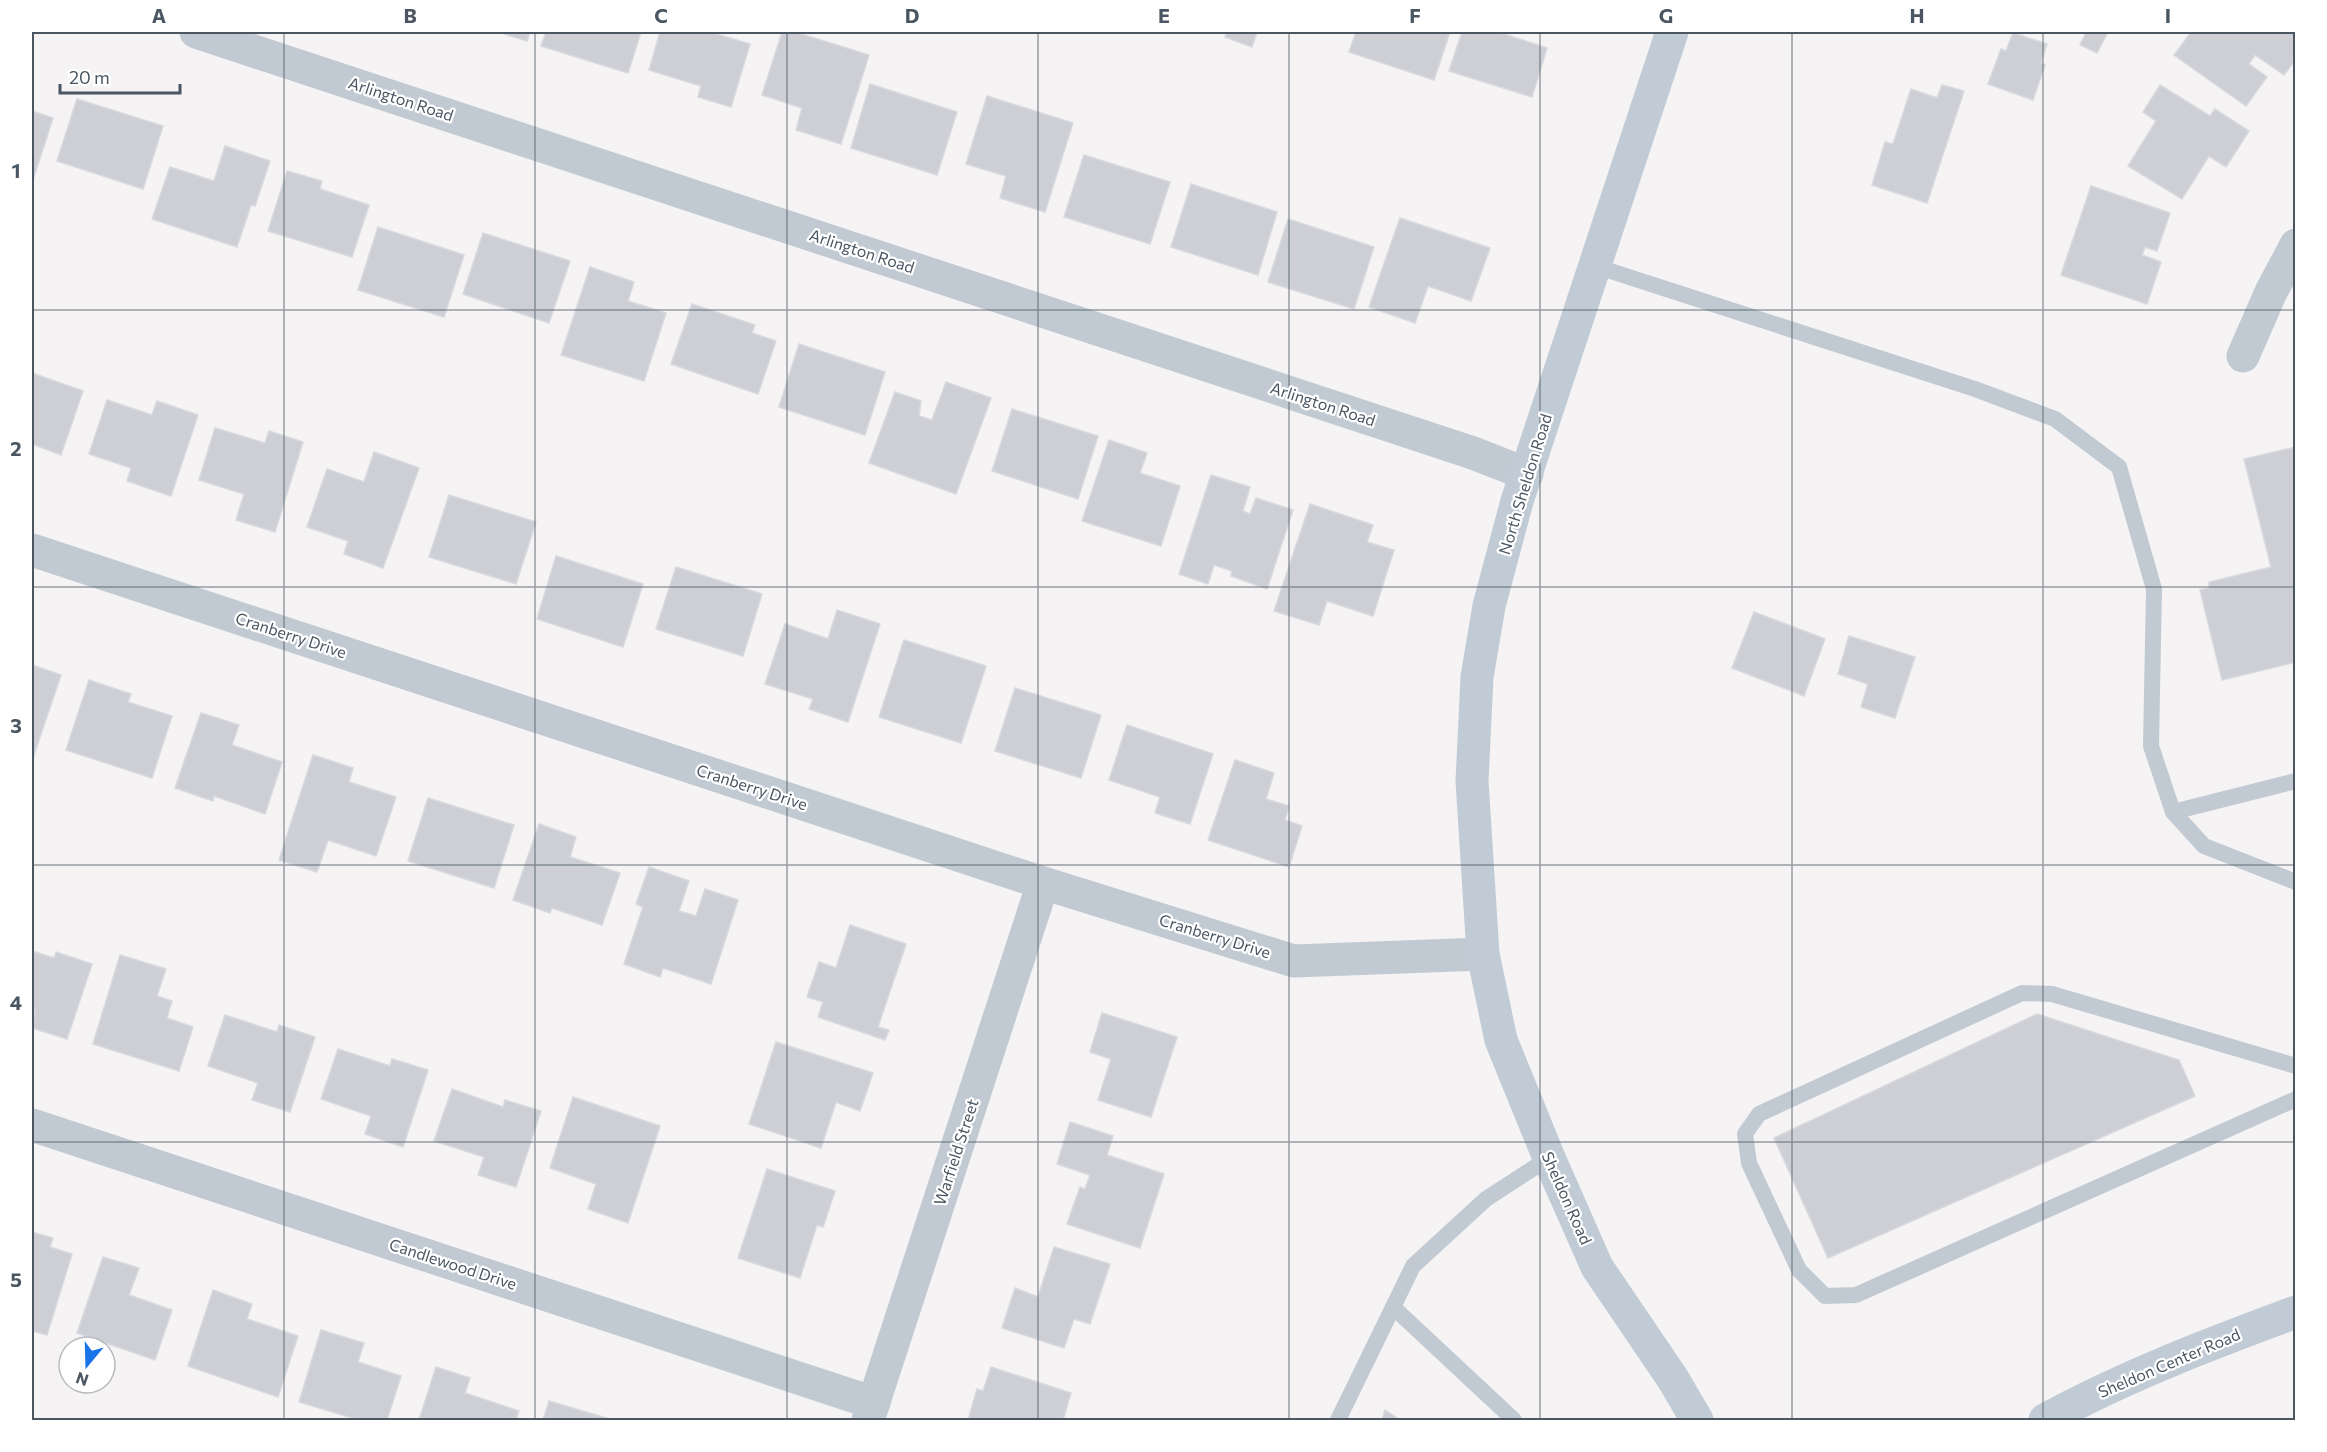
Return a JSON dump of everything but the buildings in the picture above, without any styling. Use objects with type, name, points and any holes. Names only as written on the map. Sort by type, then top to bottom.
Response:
[{"type":"street","name":"Arlington Road","points":[[196,32],[1473,453],[1527,474]]},
{"type":"street","name":"North Sheldon Road","points":[[1483,954],[1472,781],[1477,677],[1489,606],[1527,474],[1672,32]]},
{"type":"street","points":[[2243,356],[2295,245]]},
{"type":"street","name":"Cranberry Drive","points":[[32,550],[1043,883],[1294,961],[1483,954]]},
{"type":"street","name":"Warfield Street","points":[[871,1412],[1043,883]]},
{"type":"street","name":"Sheldon Road","points":[[1483,954],[1501,1040],[1597,1268],[1673,1379],[1697,1420]]},
{"type":"street","name":"Candlewood Drive","points":[[32,1125],[871,1412]]},
{"type":"street","name":"Sheldon Center Road","points":[[2045,1420],[2090,1396],[2182,1356],[2295,1312]]},
{"type":"lane","points":[[1594,266],[1975,388],[2026,407],[2055,419],[2119,467],[2154,590],[2151,746],[2173,812],[2204,846],[2295,882]]},
{"type":"lane","points":[[2173,812],[2295,781]]},
{"type":"lane","points":[[2295,1066],[2052,994],[2022,993],[1759,1114],[1745,1134],[1749,1163],[1799,1270],[1826,1296],[1856,1295],[2295,1099]]},
{"type":"lane","points":[[1338,1420],[1413,1266],[1485,1199],[1549,1158]]},
{"type":"lane","points":[[1393,1307],[1515,1420]]}]
